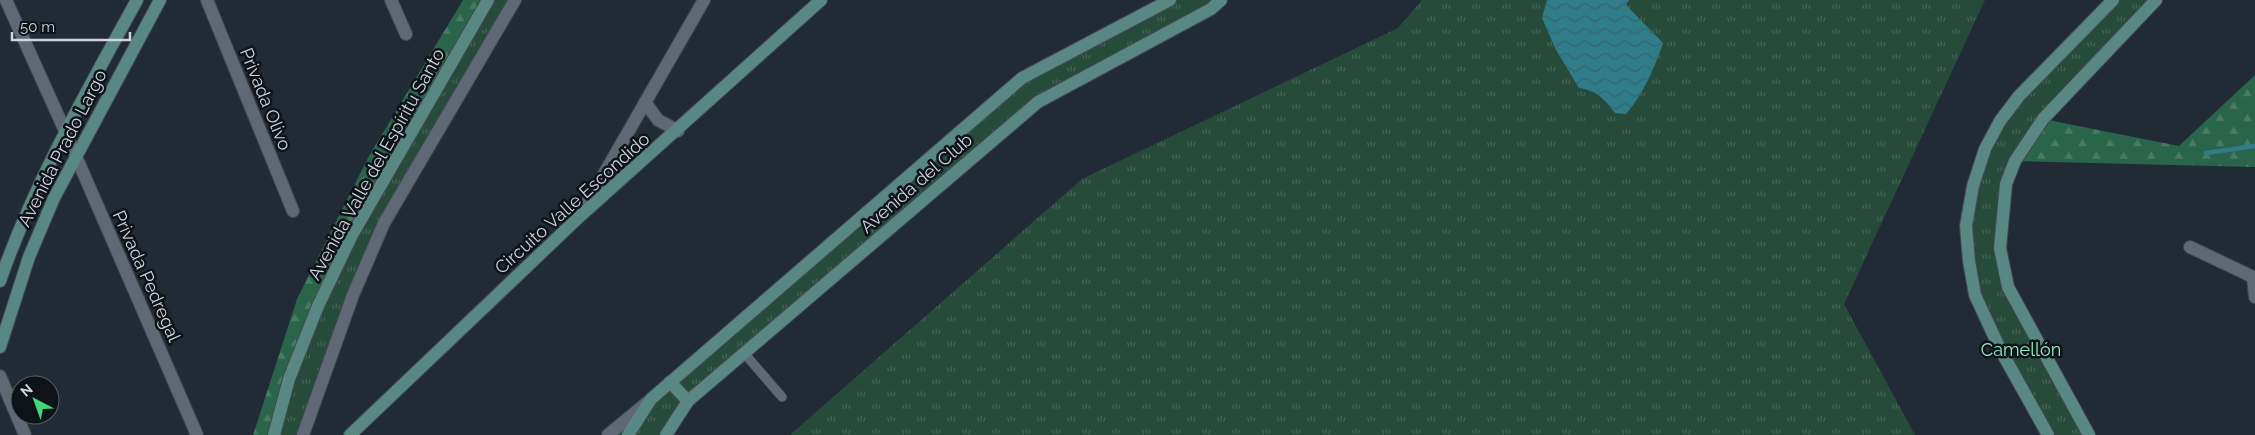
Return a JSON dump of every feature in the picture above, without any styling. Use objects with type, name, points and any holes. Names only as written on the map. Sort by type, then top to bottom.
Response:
[{"type":"street","name":"Privada Pedregal","points":[[6,0],[197,435]]},
{"type":"street","name":"Avenida Prado Largo","points":[[0,281],[12,245],[65,131],[137,0]]},
{"type":"street","name":"Avenida Prado Largo","points":[[0,346],[29,256],[54,198],[160,0]]},
{"type":"street","name":"Privada Olivo","points":[[207,0],[293,211]]},
{"type":"street","points":[[391,0],[406,34]]},
{"type":"street","name":"Avenida Valle del Espíritu Santo","points":[[274,435],[293,370],[318,306],[352,235],[488,0]]},
{"type":"street","points":[[302,435],[349,304],[384,223],[515,0]]},
{"type":"street","points":[[578,218],[704,0]]},
{"type":"street","name":"Circuito Valle Escondido","points":[[350,435],[578,218],[678,131],[821,0]]},
{"type":"street","name":"Avenida del Club","points":[[608,435],[1022,78],[1170,0]]},
{"type":"street","name":"Avenida del Club","points":[[666,435],[688,401],[1038,102],[1211,9],[1221,0]]},
{"type":"street","points":[[2048,435],[2000,349],[1974,295],[1968,261],[1966,226],[1973,186],[1986,149],[2000,121],[2019,96],[2113,0]]},
{"type":"street","points":[[2089,435],[2008,287],[2000,248],[2006,184],[2015,160],[2043,119],[2156,0]]},
{"type":"street","points":[[645,102],[658,120],[678,131]]},
{"type":"street","points":[[2190,247],[2254,277],[2255,297]]},
{"type":"street","points":[[0,376],[25,435]]},
{"type":"street","points":[[670,382],[688,401]]},
{"type":"street","name":"Avenida del Club","points":[[628,435],[651,399]]},
{"type":"lane","points":[[744,353],[782,397]]},
{"type":"green space","points":[[463,0],[488,0],[318,306],[274,435],[253,435],[297,299],[369,156]]},
{"type":"green space","points":[[488,0],[515,0],[384,223],[303,435],[274,435],[318,306]]},
{"type":"green space","points":[[1170,0],[1221,0],[1038,102],[688,401],[666,435],[608,435],[1022,78]]},
{"type":"green space","points":[[1422,0],[1985,0],[1844,304],[1915,435],[790,435],[1082,179],[1398,28]]},
{"type":"green space","name":"Camellón","points":[[2113,0],[2156,0],[2015,161],[2003,210],[2008,287],[2089,435],[2048,435],[2000,349],[1968,261],[1973,186],[2019,96]]},
{"type":"green space","points":[[2255,75],[2255,167],[2015,161],[2043,119],[2179,146]]},
{"type":"water","points":[[1547,0],[1629,0],[1626,5],[1663,43],[1648,80],[1626,114],[1615,113],[1600,96],[1579,88],[1556,50],[1542,18]]},
{"type":"waterway","points":[[2206,153],[2255,146]]}]
